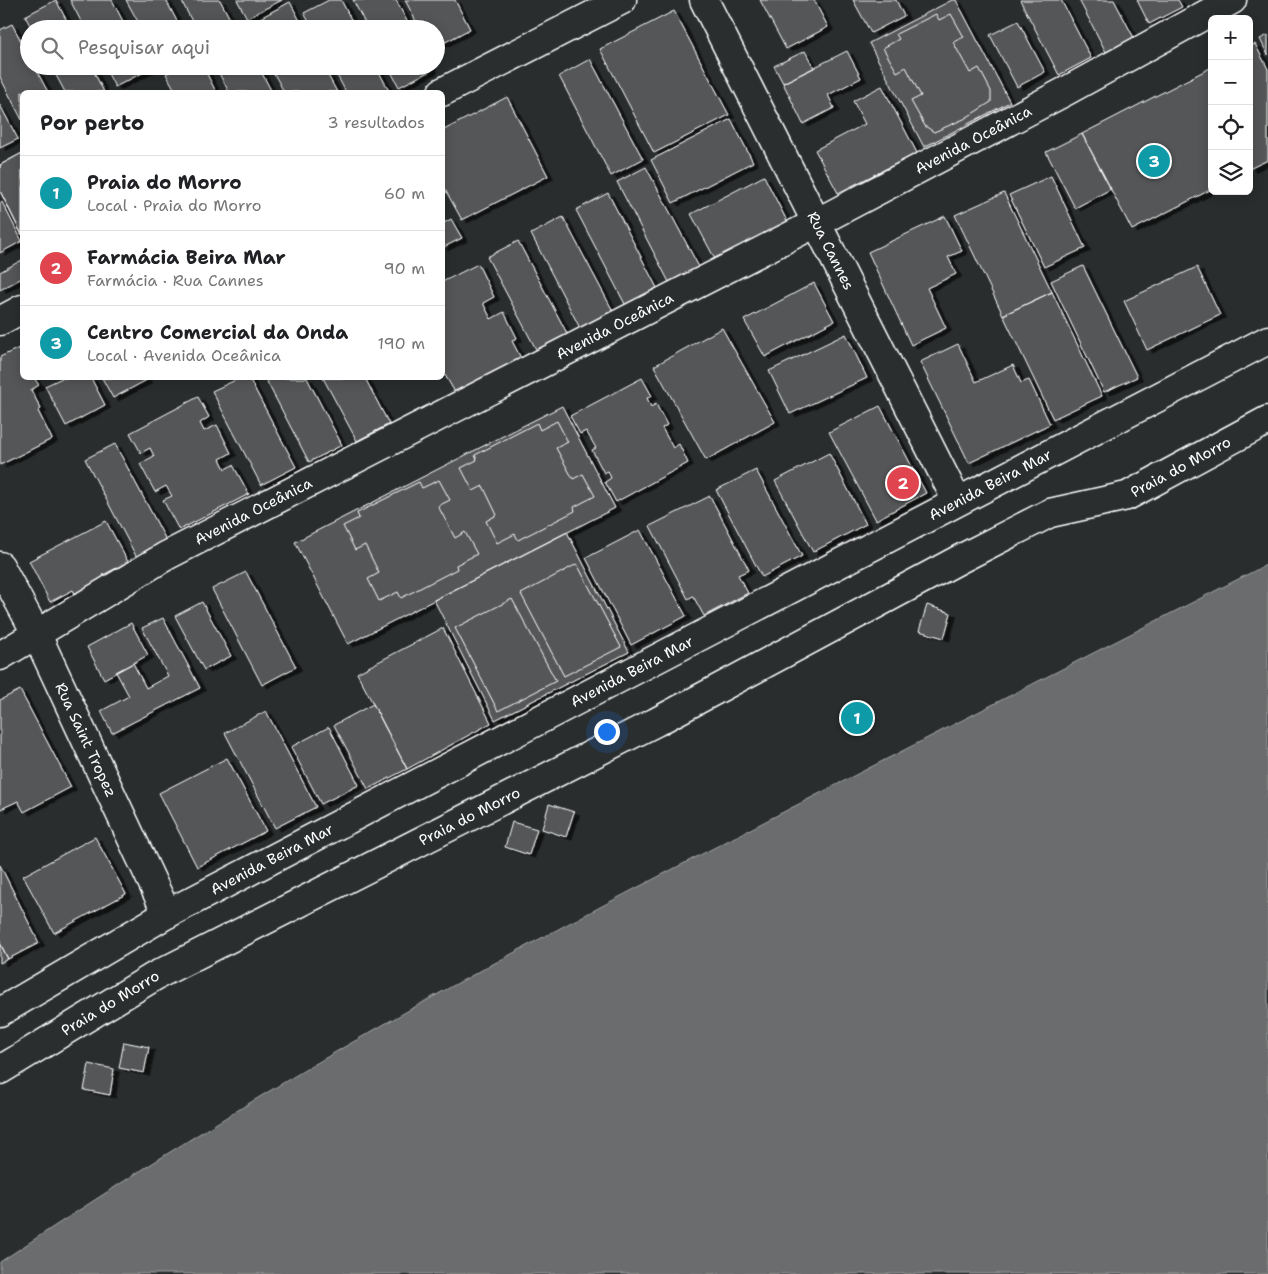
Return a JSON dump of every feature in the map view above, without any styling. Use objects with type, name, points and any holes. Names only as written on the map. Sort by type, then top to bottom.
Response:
[{"type":"street","points":[[445,90],[622,0]]},
{"type":"street","name":"Rua Cannes","points":[[704,0],[957,501]]},
{"type":"street","name":"Avenida Oceânica","points":[[0,656],[175,551],[816,223],[1066,92],[1232,0]]},
{"type":"street","points":[[0,321],[20,310]]},
{"type":"street","name":"Avenida Beira Mar","points":[[0,1012],[167,914],[1268,340]]},
{"type":"street","name":"Praia do Morro","points":[[0,1070],[155,976],[656,722],[960,559],[1050,514],[1127,496],[1268,420]]},
{"type":"street","name":"Rua Saint Tropez","points":[[0,566],[36,633],[167,914]]},
{"type":"shaded area","points":[[1268,564],[1268,1274],[0,1274],[0,1262],[85,1206],[258,1098],[401,1014],[625,894]]},
{"type":"building","points":[[56,0],[66,20],[27,20],[25,16]]},
{"type":"building","points":[[70,0],[112,0],[122,20],[80,20]]},
{"type":"building","points":[[126,0],[166,0],[176,20],[137,20]]},
{"type":"building","points":[[181,0],[220,0],[230,19],[228,20],[191,20]]},
{"type":"building","points":[[237,0],[282,0],[247,18]]},
{"type":"building","points":[[329,0],[341,0],[351,20],[308,20],[304,13]]},
{"type":"building","points":[[353,0],[396,0],[406,20],[363,20]]},
{"type":"building","points":[[405,0],[455,0],[470,29],[445,42],[445,20],[415,20]]},
{"type":"building","points":[[760,0],[814,0],[828,27],[786,49]]},
{"type":"building","points":[[853,0],[896,0],[904,16],[871,33]]},
{"type":"building","points":[[952,0],[956,0],[1010,102],[924,147],[869,43]]},
{"type":"building","points":[[1020,0],[1061,0],[1091,58],[1059,75]]},
{"type":"building","points":[[1079,0],[1114,0],[1134,38],[1106,52]]},
{"type":"building","points":[[1137,0],[1178,0],[1182,7],[1149,24]]},
{"type":"building","points":[[290,2],[299,20],[256,20]]},
{"type":"building","points":[[674,11],[729,115],[654,153],[600,49]]},
{"type":"building","points":[[936,14],[939,20],[951,14],[964,37],[953,42],[970,73],[979,68],[991,91],[991,102],[964,119],[934,132],[925,126],[911,101],[921,96],[906,67],[897,72],[883,48],[899,39],[896,34]]},
{"type":"building","points":[[1018,21],[1045,72],[1017,87],[990,35]]},
{"type":"building","points":[[12,24],[20,39],[20,75],[39,75],[47,90],[20,90],[20,116],[0,77],[0,30]]},
{"type":"building","points":[[1268,35],[1268,55],[1260,39]]},
{"type":"building","points":[[1255,44],[1268,69],[1268,160],[1253,167],[1253,60],[1253,45]]},
{"type":"building","points":[[805,51],[814,68],[783,83],[774,66]]},
{"type":"building","points":[[847,51],[861,78],[828,95],[834,108],[803,124],[783,83]]},
{"type":"building","points":[[590,59],[643,159],[611,176],[559,76]]},
{"type":"building","points":[[1208,69],[1208,191],[1132,230],[1082,134]]},
{"type":"building","points":[[56,75],[96,75],[103,90],[64,90]]},
{"type":"building","points":[[109,75],[138,75],[115,87]]},
{"type":"building","points":[[167,75],[208,75],[215,90],[175,90]]},
{"type":"building","points":[[220,75],[263,75],[271,90],[228,90]]},
{"type":"building","points":[[275,75],[328,75],[336,90],[283,90]]},
{"type":"building","points":[[337,75],[381,75],[388,90],[345,90]]},
{"type":"building","points":[[393,75],[422,75],[399,87]]},
{"type":"building","points":[[882,86],[917,153],[838,193],[815,150],[865,124],[853,101]]},
{"type":"building","points":[[507,97],[548,176],[462,220],[445,189],[445,129]]},
{"type":"building","points":[[0,105],[18,139],[0,148]]},
{"type":"building","points":[[731,119],[753,162],[673,203],[651,160]]},
{"type":"building","points":[[1082,134],[1111,189],[1075,208],[1046,152]]},
{"type":"building","points":[[20,154],[20,231],[0,191],[0,165]]},
{"type":"building","points":[[20,154],[20,231],[0,191],[0,165]]},
{"type":"building","points":[[646,167],[700,269],[670,284],[617,182]]},
{"type":"building","points":[[764,176],[788,223],[716,261],[691,214]]},
{"type":"building","points":[[1051,176],[1085,248],[1044,267],[1009,195]]},
{"type":"building","points":[[608,193],[658,290],[626,306],[576,210]]},
{"type":"building","points":[[1004,193],[1052,292],[1003,315],[955,215]]},
{"type":"building","points":[[2,202],[20,237],[20,242],[0,253],[0,203]]},
{"type":"building","points":[[945,216],[962,251],[948,257],[956,274],[927,288],[946,328],[911,345],[868,252]]},
{"type":"building","points":[[563,217],[614,313],[581,330],[531,234]]},
{"type":"building","points":[[451,219],[462,238],[445,246],[445,222]]},
{"type":"building","points":[[518,241],[569,337],[538,353],[487,257]]},
{"type":"building","points":[[20,261],[20,279],[0,290],[0,272]]},
{"type":"building","points":[[478,264],[494,297],[483,303],[491,319],[504,312],[517,338],[512,341],[522,360],[456,394],[445,375],[445,280]]},
{"type":"building","points":[[1083,266],[1137,377],[1104,392],[1051,281]]},
{"type":"building","points":[[1197,267],[1220,315],[1147,350],[1124,301]]},
{"type":"building","points":[[814,283],[834,321],[765,357],[744,320]]},
{"type":"building","points":[[1052,292],[1102,396],[1053,419],[1003,315]]},
{"type":"building","points":[[722,328],[775,422],[706,460],[654,366]]},
{"type":"building","points":[[846,334],[867,378],[790,414],[769,371]]},
{"type":"building","points":[[958,344],[976,382],[1013,365],[1021,383],[1029,380],[1050,424],[969,463],[920,362]]},
{"type":"building","points":[[19,348],[20,380],[35,380],[39,385],[31,390],[41,409],[38,411],[52,439],[0,465],[0,357]]},
{"type":"building","points":[[642,378],[652,396],[647,398],[651,407],[656,404],[667,425],[662,428],[673,448],[679,444],[688,463],[616,502],[605,482],[611,478],[608,471],[604,473],[592,450],[596,448],[586,431],[580,434],[570,416]]},
{"type":"building","points":[[58,380],[92,380],[105,405],[66,426],[45,386]]},
{"type":"building","points":[[103,380],[147,380],[113,398]]},
{"type":"building","points":[[236,380],[250,380],[296,467],[261,485],[212,391]]},
{"type":"building","points":[[266,380],[308,380],[342,445],[309,462]]},
{"type":"building","points":[[324,380],[366,380],[389,424],[357,441]]},
{"type":"building","points":[[198,397],[209,417],[200,423],[204,431],[217,425],[231,453],[220,459],[225,469],[233,465],[249,494],[179,530],[163,500],[172,496],[166,486],[155,492],[140,464],[154,456],[150,448],[141,453],[130,433]]},
{"type":"building","points":[[562,406],[615,508],[348,644],[295,542]]},
{"type":"building","points":[[880,406],[926,493],[876,520],[829,432]]},
{"type":"building","points":[[557,421],[568,442],[556,448],[573,479],[583,474],[595,496],[574,507],[575,511],[518,540],[515,534],[497,543],[486,521],[497,515],[483,486],[473,491],[461,468],[477,460],[475,455],[537,423],[540,430]]},
{"type":"building","points":[[115,444],[166,540],[136,556],[85,459]]},
{"type":"building","points":[[829,453],[866,524],[813,552],[775,481]]},
{"type":"building","points":[[756,470],[802,556],[762,577],[716,490]]},
{"type":"building","points":[[439,480],[450,500],[438,506],[455,538],[465,532],[477,554],[456,565],[457,569],[401,598],[398,592],[379,601],[368,579],[379,573],[365,545],[355,550],[343,526],[359,518],[357,513],[419,482],[422,488]]},
{"type":"building","points":[[710,496],[749,570],[738,575],[748,593],[704,616],[693,596],[688,599],[650,526]]},
{"type":"building","points":[[106,521],[128,562],[103,575],[106,581],[76,596],[73,590],[50,602],[29,561]]},
{"type":"building","points":[[640,530],[686,616],[631,645],[586,558]]},
{"type":"building","points":[[567,532],[629,652],[495,720],[434,600]]},
{"type":"building","points":[[577,564],[621,647],[564,676],[521,594]]},
{"type":"building","points":[[246,572],[296,667],[262,685],[212,589]]},
{"type":"building","points":[[512,599],[556,681],[498,711],[455,628]]},
{"type":"building","points":[[202,602],[231,656],[204,670],[175,616]]},
{"type":"building","points":[[927,605],[951,613],[944,638],[919,631]]},
{"type":"building","points":[[163,618],[200,688],[112,733],[101,711],[129,696],[116,672],[133,663],[146,688],[168,676],[142,628]]},
{"type":"building","points":[[131,623],[148,655],[104,679],[87,647]]},
{"type":"building","points":[[443,628],[491,723],[407,769],[357,673]]},
{"type":"building","points":[[20,690],[71,787],[24,812],[18,801],[1,809],[0,807],[0,700]]},
{"type":"building","points":[[373,704],[407,769],[368,789],[334,725]]},
{"type":"building","points":[[266,711],[316,807],[275,828],[225,733]]},
{"type":"building","points":[[329,727],[359,785],[321,804],[291,747]]},
{"type":"building","points":[[227,758],[266,831],[197,867],[159,793]]},
{"type":"building","points":[[549,804],[574,812],[566,837],[542,829]]},
{"type":"building","points":[[512,822],[537,829],[529,855],[505,847]]},
{"type":"building","points":[[95,837],[126,894],[54,933],[23,876]]},
{"type":"building","points":[[0,865],[39,943],[8,959],[0,943]]},
{"type":"building","points":[[0,943],[8,959],[0,963]]},
{"type":"building","points":[[124,1042],[149,1047],[144,1073],[119,1068]]},
{"type":"building","points":[[89,1064],[114,1069],[110,1095],[84,1090]]},
{"type":"place","name":"Centro Comercial da Onda","points":[[1154,161]]},
{"type":"place","name":"Farmácia Beira Mar","points":[[903,483]]},
{"type":"place","name":"Praia do Morro","points":[[857,718]]}]
